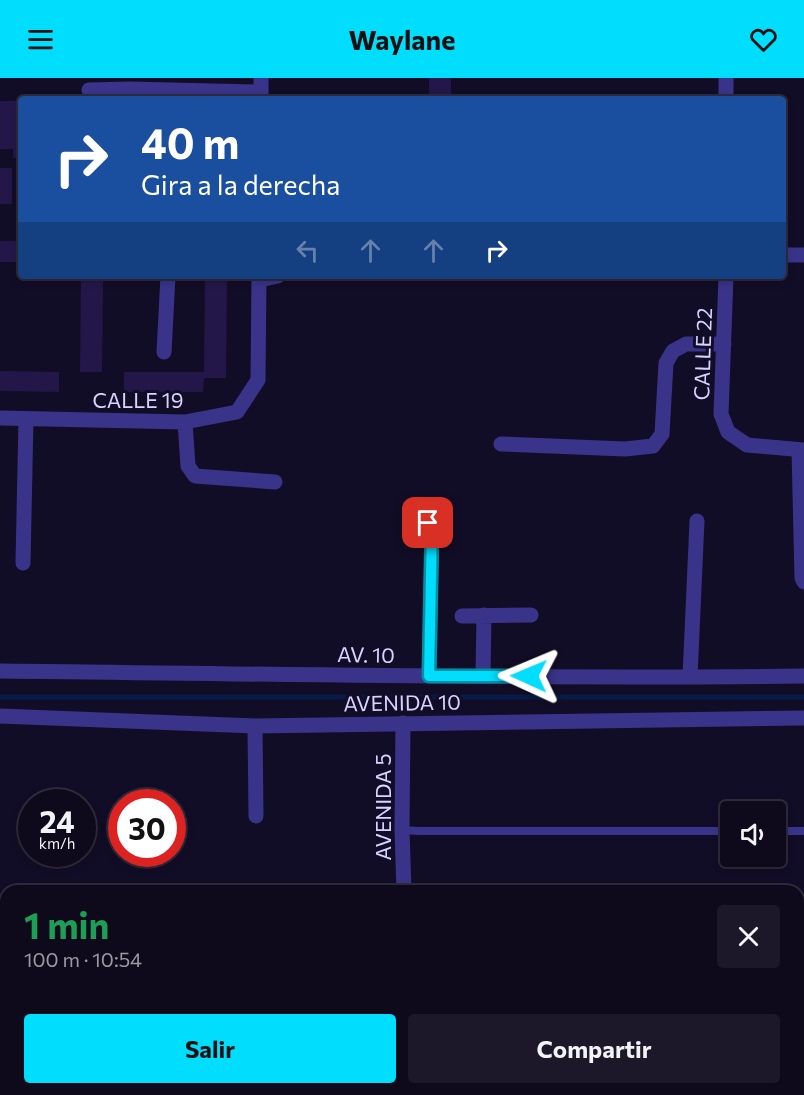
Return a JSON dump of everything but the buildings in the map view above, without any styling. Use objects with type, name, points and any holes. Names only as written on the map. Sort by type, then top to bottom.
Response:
[{"type":"street","points":[[726,78],[726,96]]},
{"type":"street","points":[[89,90],[128,83],[261,90]]},
{"type":"street","points":[[786,255],[804,255]]},
{"type":"street","points":[[164,352],[168,279]]},
{"type":"street","name":"CALLE 19","points":[[0,418],[185,422],[237,412],[258,380],[259,279]]},
{"type":"street","name":"CALLE 22","points":[[726,279],[721,414],[728,432],[747,445],[801,450]]},
{"type":"street","points":[[501,444],[625,449],[653,446],[662,434],[666,363],[674,351],[686,344],[724,344]]},
{"type":"street","points":[[23,563],[26,419]]},
{"type":"street","points":[[185,422],[188,466],[195,476],[275,482]]},
{"type":"street","points":[[801,450],[802,578],[804,582]]},
{"type":"street","points":[[690,677],[697,521]]},
{"type":"street","points":[[414,522],[428,523],[432,527],[429,676]]},
{"type":"street","points":[[462,615],[531,615]]},
{"type":"street","points":[[483,676],[484,615]]},
{"type":"street","name":"AV. 10","points":[[0,671],[429,676],[804,676]]},
{"type":"street","name":"AVENIDA 10","points":[[0,716],[255,726],[804,718]]},
{"type":"street","name":"AVENIDA 5","points":[[403,723],[404,885]]},
{"type":"street","points":[[255,726],[256,816]]},
{"type":"lane","points":[[402,830],[720,831]]},
{"type":"lane","points":[[786,831],[804,831]]},
{"type":"waterway","points":[[0,697],[804,697]]},
{"type":"route","points":[[428,523],[432,527],[429,676],[529,676]]}]
